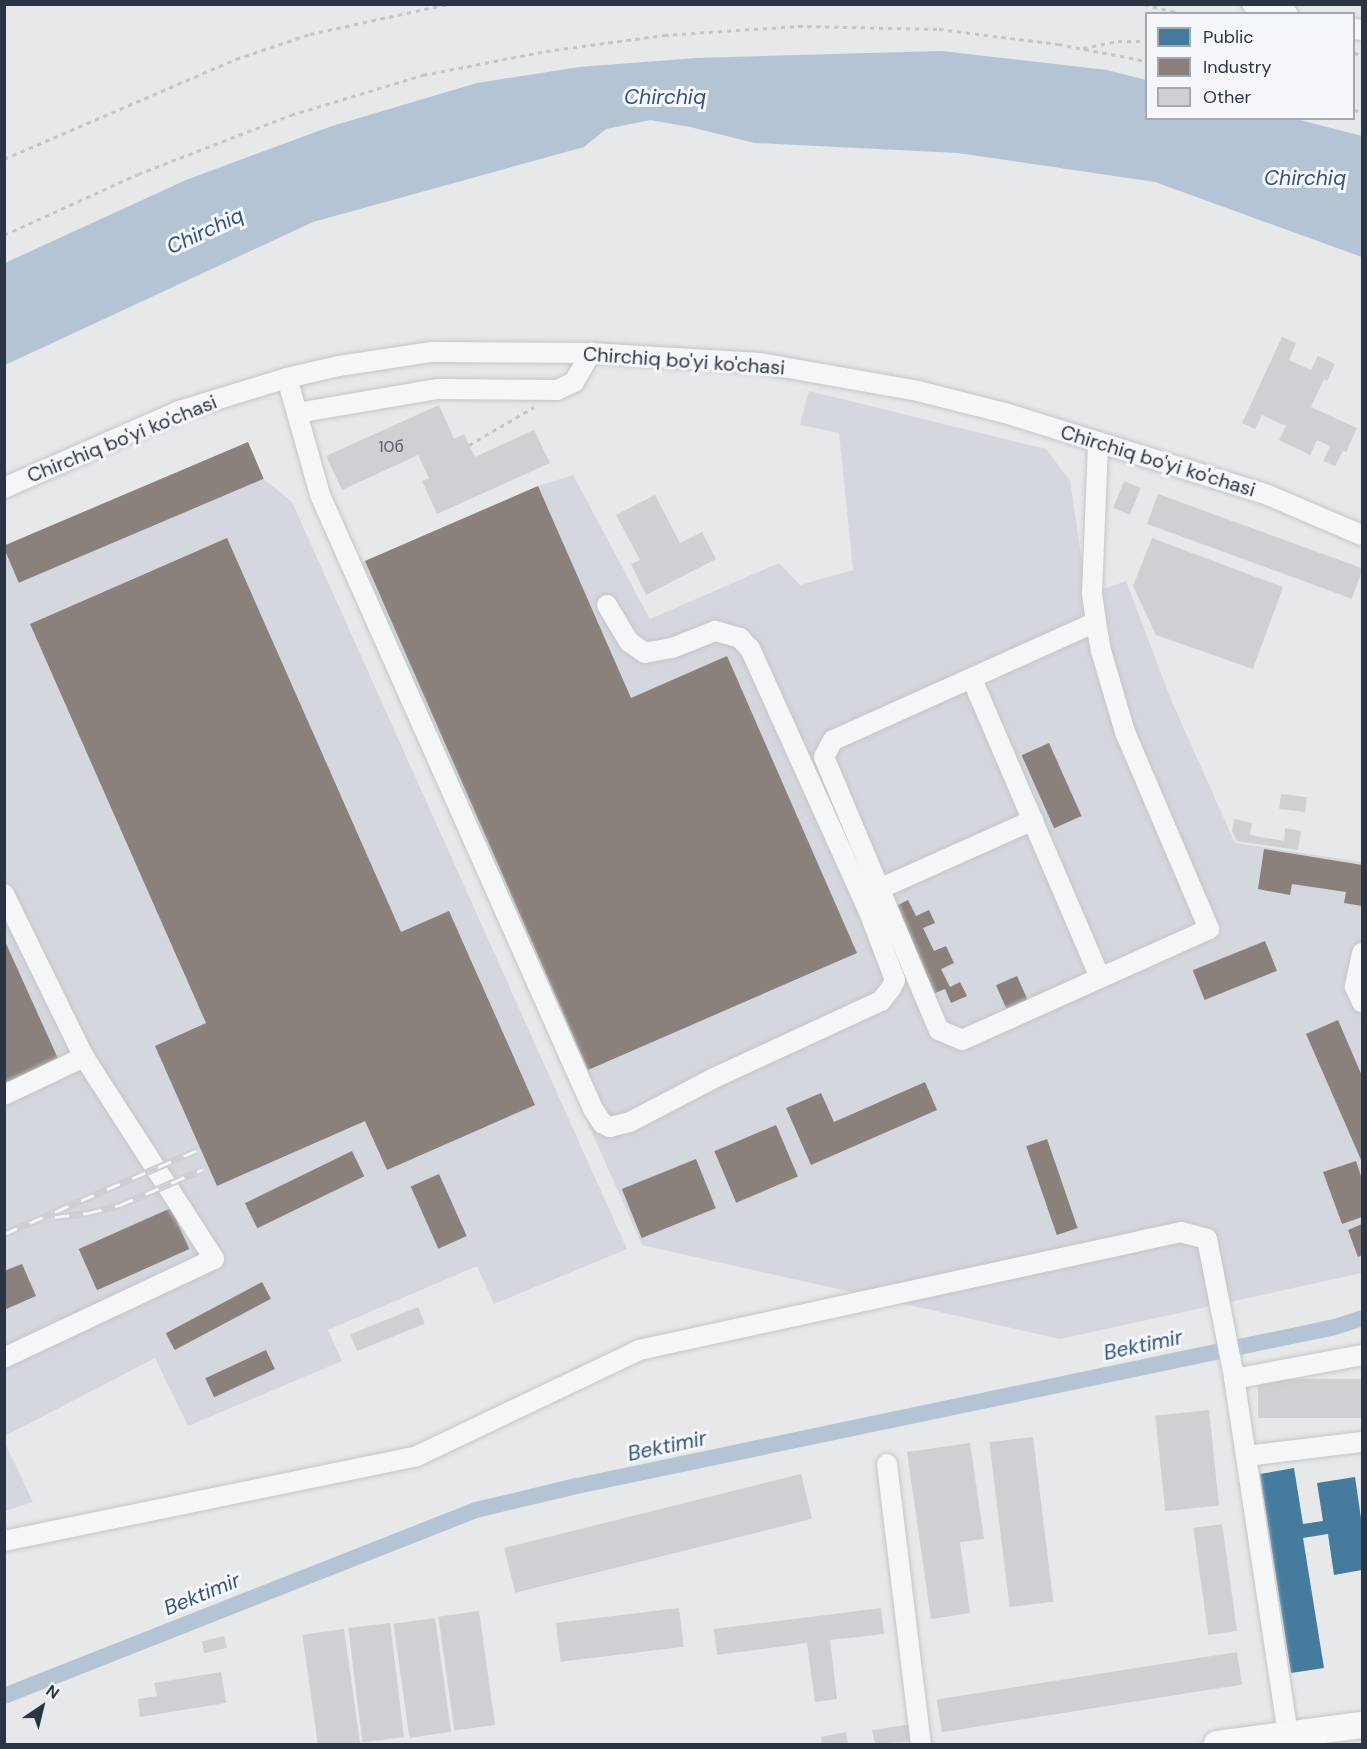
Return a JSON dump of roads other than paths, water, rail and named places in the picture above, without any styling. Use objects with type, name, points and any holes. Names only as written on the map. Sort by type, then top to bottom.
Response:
[{"type":"main road","points":[[1217,1744],[1299,1737],[1362,1725]]},
{"type":"main road","points":[[1341,1744],[1362,1742]]},
{"type":"street","points":[[1252,4],[1281,12]]},
{"type":"street","name":"Chirchiq bo'yi ko'chasi","points":[[4,488],[179,411],[287,378],[349,365],[432,352],[591,353],[760,363],[940,396],[1268,495],[1362,535]]},
{"type":"street","points":[[297,413],[438,389],[557,390],[574,382],[591,353]]},
{"type":"street","points":[[287,378],[320,495],[593,1109],[602,1123],[610,1127],[630,1122],[714,1078],[880,1001],[895,980],[869,912],[750,649],[740,638],[715,631],[672,648],[645,653],[629,642],[607,605]]},
{"type":"street","points":[[1096,621],[833,740],[824,757],[939,1030],[962,1040],[1209,929],[1125,732],[1101,651],[1092,594],[1098,442]]},
{"type":"street","points":[[972,679],[1101,978]]},
{"type":"street","points":[[879,889],[1033,820]]},
{"type":"street","points":[[4,894],[84,1057],[214,1259],[4,1358]]},
{"type":"street","points":[[1362,953],[1355,987],[1362,1002]]},
{"type":"street","points":[[4,1095],[84,1057]]},
{"type":"street","points":[[4,1540],[415,1457],[639,1350],[1180,1232],[1207,1239],[1299,1737]]},
{"type":"street","points":[[1233,1375],[1362,1355]]},
{"type":"street","points":[[1246,1456],[1362,1442]]},
{"type":"street","points":[[887,1464],[921,1744]]},
{"type":"water","name":"Chirchiq","points":[[941,51],[1107,70],[1145,80],[1145,120],[1300,120],[1362,136],[1362,257],[1155,182],[958,153],[755,143],[650,120],[606,129],[584,147],[313,222],[5,365],[5,263],[186,180],[332,126],[477,83],[579,67],[696,58]]},
{"type":"waterway","name":"Bektimir","points":[[4,1696],[476,1510],[577,1486],[1335,1327],[1362,1318]]},
{"type":"railway","points":[[4,1234],[197,1150]]},
{"type":"railway","points":[[55,1217],[88,1213],[120,1205],[203,1169]]}]
